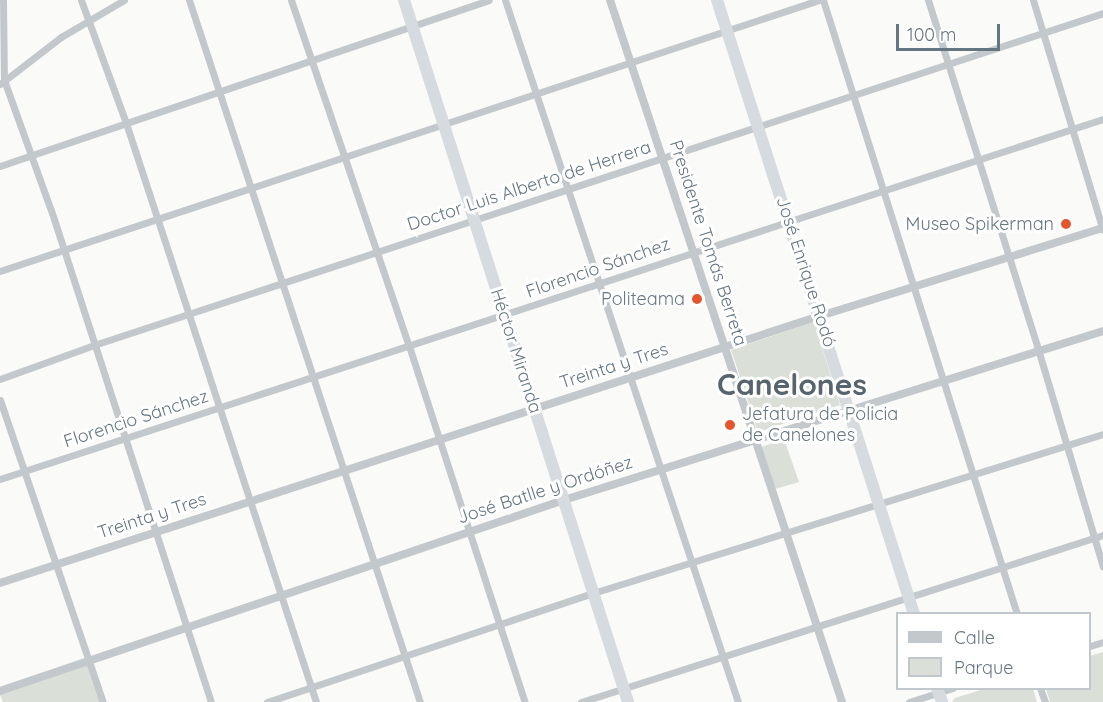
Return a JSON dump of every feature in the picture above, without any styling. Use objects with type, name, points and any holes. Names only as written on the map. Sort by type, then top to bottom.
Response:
[{"type":"highway","name":"Héctor Miranda","points":[[404,0],[628,702]]},
{"type":"highway","name":"José Enrique Rodó","points":[[717,0],[913,612]]},
{"type":"street","points":[[3,0],[2,82],[32,154],[211,702]]},
{"type":"street","points":[[81,0],[126,123],[316,702]]},
{"type":"street","points":[[2,82],[32,57],[124,0]]},
{"type":"street","points":[[189,0],[284,282],[420,702]]},
{"type":"street","points":[[291,0],[409,346],[525,702]]},
{"type":"street","points":[[0,166],[313,62],[489,0]]},
{"type":"street","points":[[506,0],[738,702]]},
{"type":"street","name":"Presidente Tomás Berreta","points":[[610,0],[842,702]]},
{"type":"street","points":[[0,271],[821,0],[884,189],[1016,612]]},
{"type":"street","points":[[928,0],[1038,349],[1103,567]]},
{"type":"street","points":[[1033,0],[1103,229]]},
{"type":"street","name":"Doctor Luis Alberto de Herrera","points":[[0,379],[94,345],[377,251],[947,62],[1103,13]]},
{"type":"street","name":"Florencio Sánchez","points":[[0,479],[1103,119]]},
{"type":"street","name":"Treinta y Tres","points":[[0,583],[820,316],[1103,229]]},
{"type":"street","name":"José Batlle y Ordóñez","points":[[0,691],[187,626],[662,468],[1038,349],[1103,331]]},
{"type":"street","points":[[0,400],[103,702]]},
{"type":"street","points":[[267,702],[501,626],[593,593],[1103,434]]},
{"type":"street","points":[[581,702],[1103,535]]},
{"type":"street","points":[[909,702],[939,694]]},
{"type":"green space","points":[[814,322],[840,405],[758,432],[731,350]]},
{"type":"green space","points":[[784,439],[799,482],[775,489],[761,447]]},
{"type":"green space","points":[[1103,652],[1103,702],[1050,702],[1046,690],[1091,690],[1091,656]]},
{"type":"green space","points":[[88,665],[101,702],[3,702],[0,695]]},
{"type":"green space","points":[[981,690],[1033,690],[1037,702],[952,702],[955,698]]},
{"type":"place","name":"Museo Spikerman","points":[[1066,224]]},
{"type":"place","name":"Politeama","points":[[697,299]]},
{"type":"place","name":"Jefatura de Policia de Canelones","points":[[730,425]]},
{"type":"district","name":"Canelones","points":[[792,384]]}]
